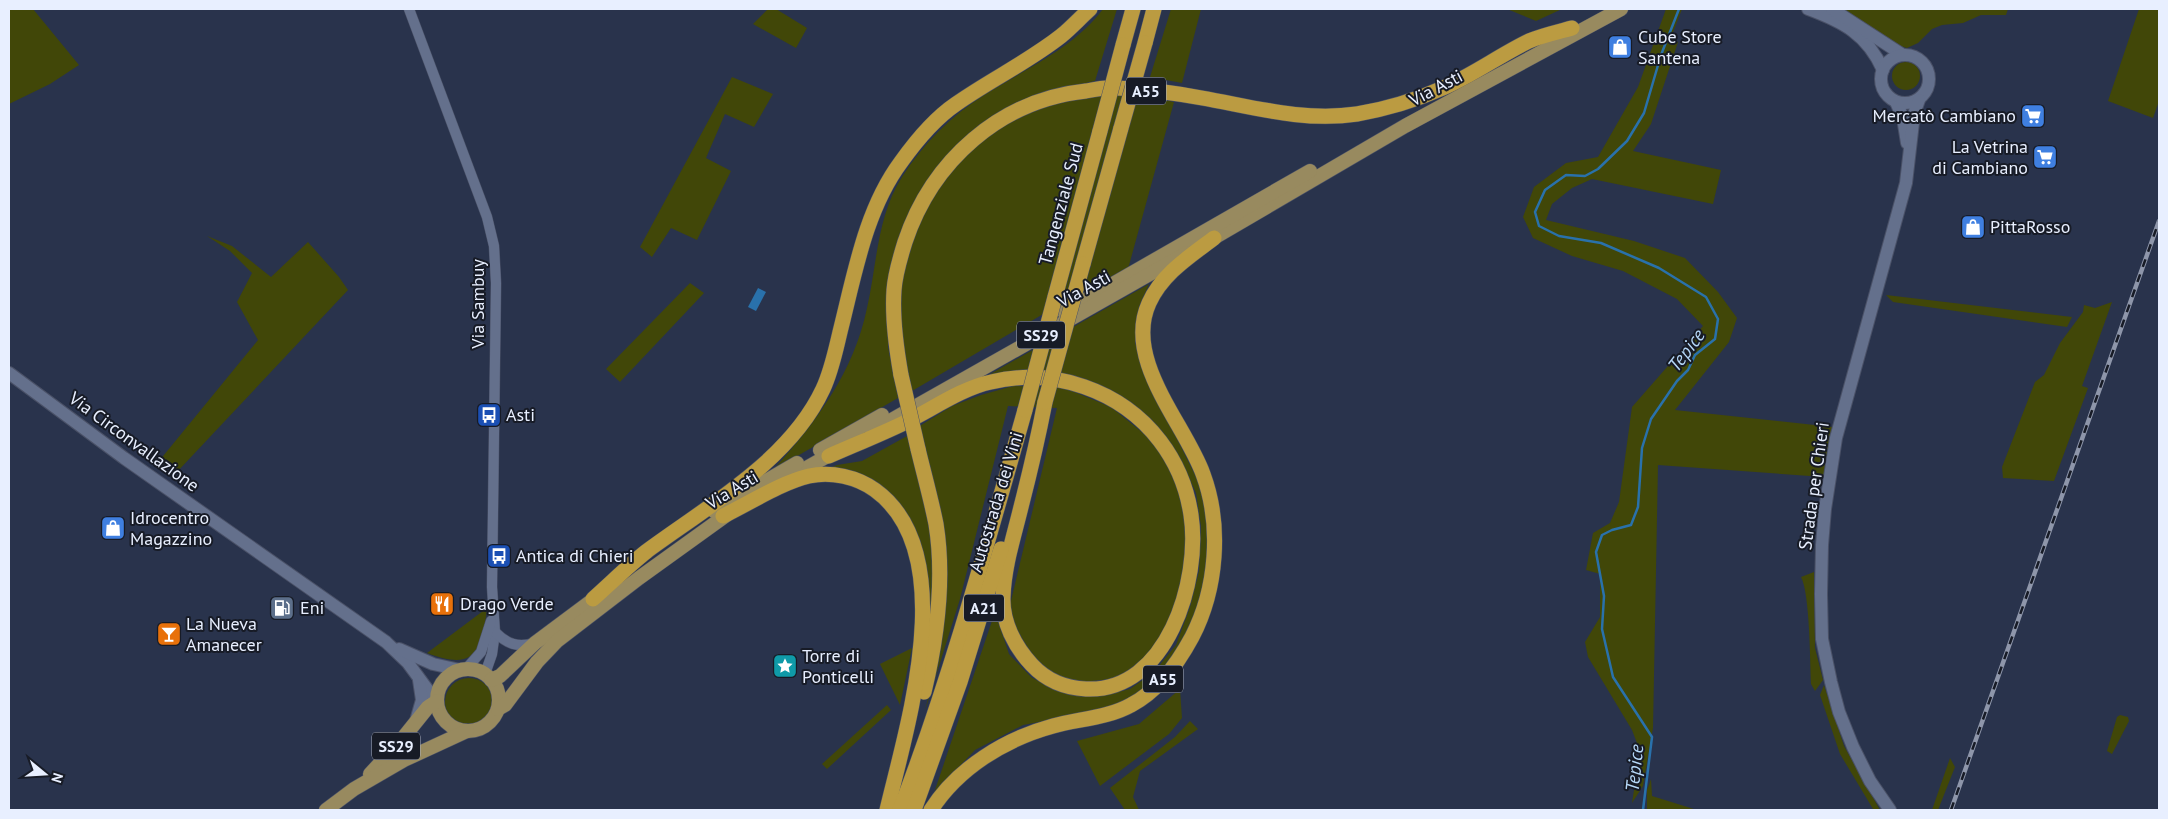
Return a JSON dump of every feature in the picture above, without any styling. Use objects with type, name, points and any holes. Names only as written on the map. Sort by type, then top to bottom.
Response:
[{"type":"highway","points":[[593,599],[645,553],[734,488],[773,455],[808,414],[822,389],[833,361],[858,262],[877,205],[899,164],[923,134],[954,105],[1061,36],[1090,9]]},
{"type":"highway","name":"Tangenziale Sud","points":[[1025,410],[1133,9]]},
{"type":"highway","name":"Tangenziale Sud","points":[[1045,402],[1154,9]]},
{"type":"highway","name":"A55","points":[[887,810],[917,719],[933,652],[938,613],[939,550],[936,523],[901,375],[894,333],[894,289],[900,257],[911,225],[926,193],[946,165],[973,138],[1002,118],[1032,103],[1067,92],[1115,88],[1201,97],[1278,113],[1319,116],[1356,114],[1400,104],[1444,88],[1531,41],[1572,28]]},
{"type":"highway","name":"A55","points":[[931,810],[956,780],[981,759],[1014,739],[1052,726],[1098,716],[1130,706],[1153,691],[1171,669],[1192,636],[1207,595],[1212,569],[1214,552],[1213,513],[1203,474],[1155,384],[1143,344],[1144,321],[1148,304],[1158,286],[1172,270],[1214,238]]},
{"type":"highway","name":"A55","points":[[829,456],[902,424],[989,382],[1016,378],[1041,378],[1072,382],[1100,392],[1127,409],[1151,429],[1169,453],[1184,485],[1192,516],[1193,553],[1188,583],[1179,614],[1161,649],[1143,671],[1123,683],[1099,690],[1077,688],[1057,683],[1039,673],[1025,658],[1013,640],[1006,617],[1003,598],[1007,562],[1035,455],[1045,402]]},
{"type":"highway","name":"Autostrada dei Vini","points":[[914,810],[963,673],[1045,402]]},
{"type":"highway","name":"Autostrada dei Vini","points":[[900,810],[964,621],[1025,410]]},
{"type":"highway","name":"A55","points":[[723,516],[795,481],[810,476],[829,475],[851,478],[869,486],[886,498],[900,514],[915,554],[920,579],[923,619],[918,672],[887,810]]},
{"type":"main road","name":"Via Asti","points":[[488,677],[500,676],[535,642],[701,520],[753,488],[1400,120],[1607,9]]},
{"type":"main road","name":"Via Asti","points":[[498,709],[505,705],[537,662],[557,641],[723,516],[1214,238],[1405,126],[1621,9]]},
{"type":"main road","points":[[1808,9],[1840,22],[1867,43],[1883,70],[1882,85],[1885,92],[1896,102],[1908,104],[1919,100],[1928,89],[1930,83],[1928,70],[1920,59],[1914,56],[1903,55],[1832,9]]},
{"type":"main road","points":[[1883,70],[1891,60],[1903,55]]},
{"type":"main road","name":"Strada per Chieri","points":[[1890,810],[1870,781],[1857,756],[1839,712],[1822,639],[1820,594],[1825,509],[1836,438],[1898,214],[1910,160],[1914,114],[1919,100]]},
{"type":"main road","name":"Strada per Chieri","points":[[1896,102],[1903,118],[1910,160]]},
{"type":"main road","name":"Via Circonvallazione","points":[[9,373],[124,458],[386,642],[433,664],[463,670]]},
{"type":"main road","name":"Via Circonvallazione","points":[[386,642],[418,675],[437,700]]},
{"type":"main road","points":[[463,670],[476,670],[488,677],[498,694],[498,709],[491,721],[484,726],[467,731],[458,730],[443,719],[438,711],[437,700],[444,680],[463,670]]},
{"type":"main road","points":[[414,726],[422,700],[418,675]]},
{"type":"main road","name":"SS29","points":[[354,789],[383,761],[428,707],[437,700]]},
{"type":"main road","name":"SS29","points":[[326,810],[354,789],[404,760],[467,731]]},
{"type":"street","name":"Via Sambuy","points":[[409,9],[482,200],[494,246],[496,299],[493,615],[495,632],[488,677]]},
{"type":"street","name":"Via Sambuy","points":[[463,670],[481,652],[493,615]]},
{"type":"street","points":[[495,632],[506,641],[518,646],[535,642]]},
{"type":"green space","points":[[9,9],[33,9],[79,65],[50,84],[9,104]]},
{"type":"green space","points":[[768,9],[776,9],[807,28],[796,48],[753,24]]},
{"type":"green space","points":[[1103,9],[1117,9],[1095,81],[1043,93],[935,173],[889,300],[888,347],[898,398],[773,470],[818,415],[843,375],[853,354],[867,308],[887,208],[910,165],[928,142],[960,112],[984,95],[1063,47],[1078,36]]},
{"type":"green space","points":[[1171,9],[1201,9],[1182,83],[1150,77]]},
{"type":"green space","points":[[1507,9],[1562,9],[1536,21]]},
{"type":"green space","points":[[1666,9],[1682,9],[1670,40],[1678,42],[1651,124],[1633,151],[1721,170],[1713,204],[1592,179],[1572,188],[1552,204],[1546,220],[1634,241],[1685,258],[1718,292],[1737,318],[1729,342],[1675,410],[1833,427],[1824,477],[1658,465],[1653,728],[1643,786],[1632,803],[1640,751],[1632,730],[1588,657],[1585,642],[1600,617],[1600,574],[1586,570],[1593,533],[1610,523],[1619,502],[1632,407],[1703,326],[1677,299],[1623,271],[1572,256],[1533,238],[1523,217],[1534,187],[1566,163],[1598,157],[1638,87]]},
{"type":"green space","points":[[1843,9],[2008,9],[2006,15],[1981,15],[1963,23],[1942,25],[1932,29],[1918,43],[1907,48],[1897,45]]},
{"type":"green space","points":[[2139,9],[2159,9],[2159,101],[2153,118],[2108,101]]},
{"type":"green space","points":[[1906,62],[1916,66],[1920,76],[1916,86],[1906,90],[1896,86],[1892,76],[1896,66]]},
{"type":"green space","points":[[732,77],[773,94],[754,127],[725,114],[706,158],[731,171],[697,240],[671,228],[652,257],[640,247]]},
{"type":"green space","points":[[1093,95],[1147,96],[1174,102],[1128,269],[1091,286],[912,391],[905,363],[898,306],[905,257],[930,197],[975,145],[1001,126],[1035,109]]},
{"type":"green space","points":[[207,236],[232,246],[271,277],[308,242],[348,290],[176,473],[159,461],[258,340],[237,302],[252,273],[230,251]]},
{"type":"green space","points":[[690,283],[704,293],[620,382],[606,369]]},
{"type":"green space","points":[[1149,284],[1139,307],[1135,342],[1144,372],[1201,487],[1209,524],[1206,576],[1197,610],[1184,642],[1153,683],[1126,702],[1099,711],[1023,725],[975,750],[934,793],[995,612],[1009,654],[1031,677],[1051,688],[1075,695],[1106,695],[1130,689],[1154,672],[1176,645],[1190,607],[1199,571],[1201,526],[1196,493],[1180,458],[1094,385],[985,377]]},
{"type":"green space","points":[[1886,295],[2072,317],[2067,327],[1893,302]]},
{"type":"green space","points":[[2112,302],[2082,386],[2088,388],[2054,481],[2003,478],[2002,467],[2035,382],[2044,375],[2060,343],[2083,312],[2084,305],[2095,308]]},
{"type":"green space","points":[[1013,386],[1065,388],[1111,407],[1153,441],[1175,475],[1186,515],[1187,556],[1179,598],[1163,634],[1148,658],[1122,678],[1072,683],[1048,672],[1032,655],[1015,626],[1010,605],[1057,408],[1008,406],[960,599],[925,711],[936,665],[944,611],[918,427],[952,406]]},
{"type":"green space","points":[[907,436],[928,515],[934,556],[933,608],[922,684],[923,570],[887,493],[818,472],[837,465],[862,461]]},
{"type":"green space","points":[[1814,572],[1815,648],[1823,680],[1815,691],[1811,684],[1808,613],[1801,577]]},
{"type":"green space","points":[[487,608],[482,637],[473,654],[465,659],[456,660],[427,653]]},
{"type":"green space","points":[[912,648],[900,705],[880,664]]},
{"type":"green space","points":[[464,678],[474,678],[483,682],[489,688],[492,693],[492,711],[483,722],[474,726],[464,726],[455,722],[449,716],[445,707],[445,697],[449,688],[455,682]]},
{"type":"green space","points":[[1824,685],[1844,746],[1880,810],[1873,809],[1840,754],[1820,695]]},
{"type":"green space","points":[[1180,689],[1182,718],[1169,734],[1100,786],[1077,741],[1139,724]]},
{"type":"green space","points":[[887,705],[891,710],[827,769],[822,764]]},
{"type":"green space","points":[[2120,715],[2128,717],[2129,721],[2112,754],[2107,751],[2117,717]]},
{"type":"green space","points":[[1190,721],[1198,729],[1140,771],[1133,797],[1139,810],[1125,810],[1110,788],[1175,737]]},
{"type":"green space","points":[[1950,758],[1955,767],[1938,810],[1932,810]]},
{"type":"green space","points":[[1651,779],[1652,796],[1697,810],[1647,810],[1647,790]]},
{"type":"water","points":[[758,288],[766,292],[756,311],[748,307]]},
{"type":"waterway","name":"Tepice","points":[[1643,810],[1652,737],[1613,677],[1602,629],[1604,596],[1596,552],[1602,535],[1631,525],[1638,507],[1642,448],[1651,419],[1677,381],[1688,370],[1695,355],[1715,339],[1718,319],[1706,297],[1659,268],[1601,243],[1559,236],[1539,226],[1535,212],[1545,190],[1566,175],[1585,176],[1598,169],[1627,141],[1644,113],[1661,55],[1679,9]]},
{"type":"railway","points":[[1951,810],[2159,221]]},
{"type":"place","name":"Cube Store Santena","points":[[1620,47]]},
{"type":"place","name":"Mercatò Cambiano","points":[[2033,116]]},
{"type":"place","name":"La Vetrina di Cambiano","points":[[2045,157]]},
{"type":"place","name":"PittaRosso","points":[[1973,227]]},
{"type":"place","name":"Asti","points":[[489,415]]},
{"type":"place","name":"Idrocentro Magazzino","points":[[113,528]]},
{"type":"place","name":"Antica di Chieri","points":[[499,556]]},
{"type":"place","name":"Drago Verde","points":[[442,604]]},
{"type":"place","name":"Eni","points":[[282,608]]},
{"type":"place","name":"La Nueva Amanecer","points":[[169,634]]},
{"type":"place","name":"Torre di Ponticelli","points":[[785,666]]}]
